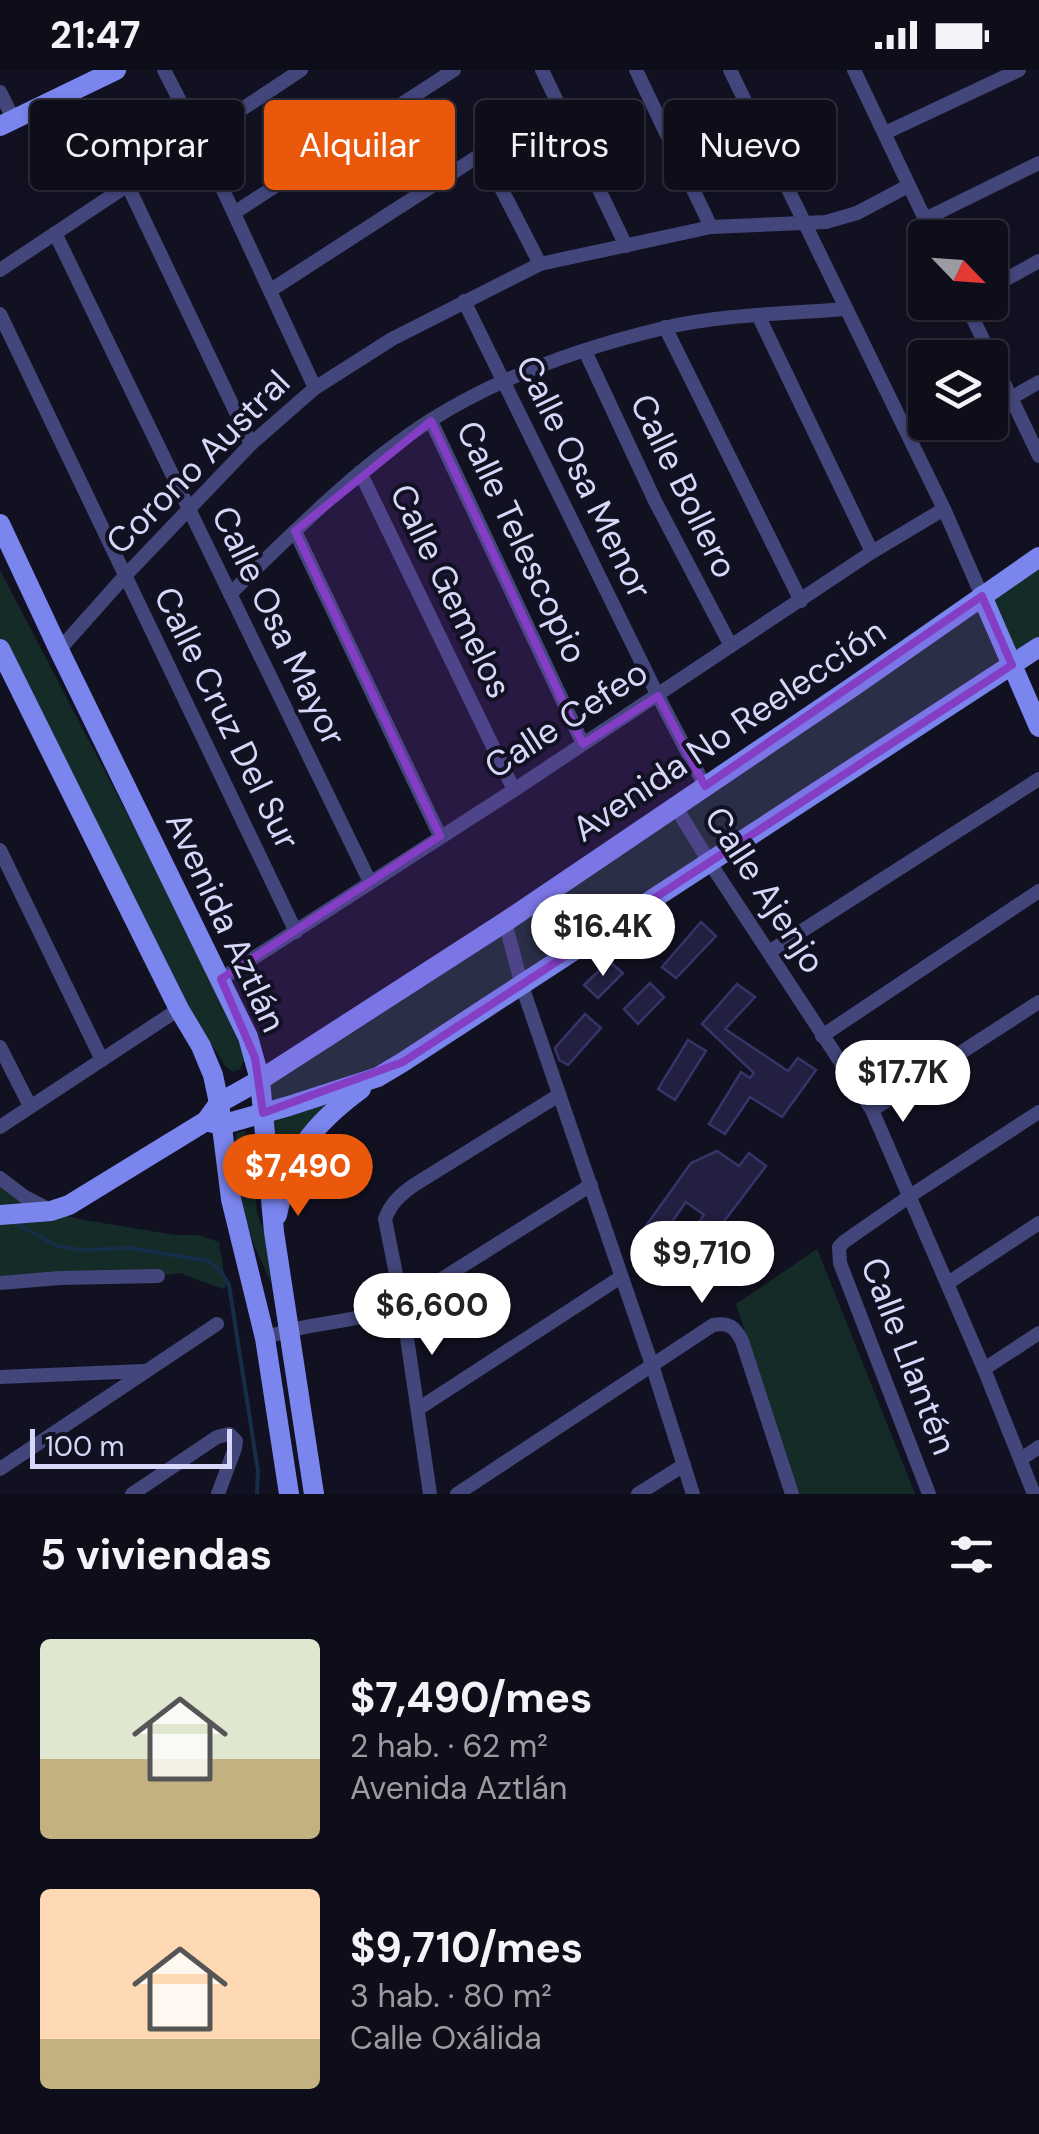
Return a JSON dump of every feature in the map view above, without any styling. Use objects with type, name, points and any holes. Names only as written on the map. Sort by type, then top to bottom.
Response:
[{"type":"main road","points":[[7,123],[116,70]]},
{"type":"main road","name":"Avenida Aztlán","points":[[0,524],[248,1036],[260,1080],[274,1232],[314,1494]]},
{"type":"main road","name":"Avenida No Reelección","points":[[219,1102],[260,1080],[505,922],[1039,558]]},
{"type":"main road","points":[[982,596],[1039,726]]},
{"type":"main road","points":[[274,1232],[289,1174],[309,1138],[330,1114],[378,1077],[1039,647]]},
{"type":"main road","points":[[0,649],[213,1075],[219,1102],[214,1123],[265,1338],[289,1494]]},
{"type":"main road","points":[[0,1215],[51,1211],[69,1205],[214,1123],[263,1113],[378,1077]]},
{"type":"street","points":[[164,70],[179,100]]},
{"type":"street","points":[[244,107],[301,70]]},
{"type":"street","points":[[234,214],[454,70]]},
{"type":"street","points":[[542,70],[557,100]]},
{"type":"street","points":[[636,70],[711,227]]},
{"type":"street","points":[[730,70],[944,509],[982,596]]},
{"type":"street","points":[[854,70],[926,219],[1039,162]]},
{"type":"street","points":[[885,134],[1019,70]]},
{"type":"street","points":[[0,92],[7,123]]},
{"type":"street","points":[[271,290],[475,158]]},
{"type":"street","name":"Corono Austral","points":[[59,650],[251,444],[315,388],[392,339],[540,264],[711,227],[826,222],[857,213],[908,186]]},
{"type":"street","points":[[0,270],[118,190]]},
{"type":"street","points":[[130,190],[251,444]]},
{"type":"street","points":[[223,190],[315,388]]},
{"type":"street","points":[[502,190],[540,264]]},
{"type":"street","points":[[600,190],[626,246]]},
{"type":"street","name":"Calle Osa Mayor","points":[[55,234],[370,882]]},
{"type":"street","points":[[1008,278],[1039,261]]},
{"type":"street","name":"Calle Osa Menor","points":[[464,300],[705,786]]},
{"type":"street","points":[[230,594],[360,472],[431,420],[504,380],[665,328],[717,319],[846,310]]},
{"type":"street","name":"Calle Cruz Del Sur","points":[[0,314],[296,932]]},
{"type":"street","points":[[758,316],[872,552]]},
{"type":"street","points":[[974,320],[1039,456]]},
{"type":"street","points":[[665,328],[801,600]]},
{"type":"street","name":"Calle Bollero","points":[[585,351],[655,501],[732,646]]},
{"type":"street","points":[[1011,398],[1039,382]]},
{"type":"street","name":"Calle Telescopio","points":[[431,420],[584,744]]},
{"type":"street","name":"Calle Gemelos","points":[[360,472],[514,790]]},
{"type":"street","name":"Calle Cefeo","points":[[221,980],[872,552],[944,509]]},
{"type":"street","points":[[295,531],[440,836]]},
{"type":"street","points":[[769,952],[1039,779]]},
{"type":"street","name":"Calle Ajenjo","points":[[676,806],[872,1110],[1034,1494]]},
{"type":"street","points":[[0,850],[102,1060]]},
{"type":"street","points":[[822,1036],[1039,891]]},
{"type":"street","points":[[505,922],[522,986],[693,1494]]},
{"type":"street","points":[[872,1110],[1039,1002]]},
{"type":"street","points":[[0,1127],[179,1008]]},
{"type":"street","points":[[0,1047],[30,1106]]},
{"type":"street","points":[[430,1494],[386,1219],[398,1196],[559,1096]]},
{"type":"street","points":[[910,1196],[1039,1112]]},
{"type":"street","points":[[0,1178],[51,1211]]},
{"type":"street","points":[[265,1338],[288,1329],[366,1316],[402,1304],[592,1185]]},
{"type":"street","name":"Calle Llantén","points":[[910,1196],[845,1241],[840,1247],[840,1263],[929,1494]]},
{"type":"street","points":[[948,1283],[1039,1223]]},
{"type":"street","points":[[0,1283],[158,1276]]},
{"type":"street","points":[[418,1409],[621,1278]]},
{"type":"street","points":[[0,1468],[218,1324]]},
{"type":"street","points":[[458,1494],[713,1325],[730,1325],[742,1341],[792,1494]]},
{"type":"street","points":[[984,1369],[1039,1333]]},
{"type":"street","points":[[0,1376],[146,1370]]},
{"type":"street","points":[[132,1494],[229,1434],[236,1441],[236,1448],[218,1494]]},
{"type":"street","points":[[1021,1459],[1039,1447]]},
{"type":"street","points":[[638,1494],[684,1465]]},
{"type":"highlighted area","points":[[431,421],[583,744],[658,696],[705,786],[982,596],[1012,665],[403,1062],[263,1113],[255,1058],[221,979],[440,836],[295,531]]},
{"type":"green space","points":[[1039,557],[1039,647],[317,1125],[279,1204],[260,1080]]},
{"type":"green space","points":[[0,570],[223,998],[245,1059],[240,1069],[233,1072],[225,1066],[179,992],[0,644]]},
{"type":"green space","points":[[244,1130],[252,1141],[257,1213],[266,1237],[271,1283],[241,1207],[235,1143],[236,1134]]},
{"type":"green space","points":[[0,1178],[51,1211],[175,1235],[198,1235],[219,1242],[226,1287],[180,1273],[0,1283]]},
{"type":"green space","points":[[817,1249],[915,1494],[799,1494],[736,1304]]},
{"type":"building","points":[[701,922],[716,936],[676,978],[662,967]]},
{"type":"building","points":[[609,961],[623,973],[598,998],[584,985]]},
{"type":"building","points":[[650,983],[664,997],[638,1024],[624,1009]]},
{"type":"building","points":[[737,984],[755,997],[725,1029],[788,1071],[798,1058],[816,1070],[782,1117],[750,1097],[725,1134],[709,1124],[741,1072],[750,1078],[754,1073],[702,1024]]},
{"type":"building","points":[[585,1014],[601,1028],[568,1065],[559,1060],[555,1048]]},
{"type":"building","points":[[688,1040],[706,1051],[675,1100],[658,1089]]},
{"type":"building","points":[[717,1151],[739,1166],[749,1153],[766,1166],[700,1253],[685,1242],[704,1215],[686,1202],[654,1247],[638,1237],[691,1163]]},
{"type":"waterway","points":[[15,1223],[57,1246],[81,1250],[131,1248],[208,1261],[220,1270],[229,1285],[258,1471],[257,1494]]}]
